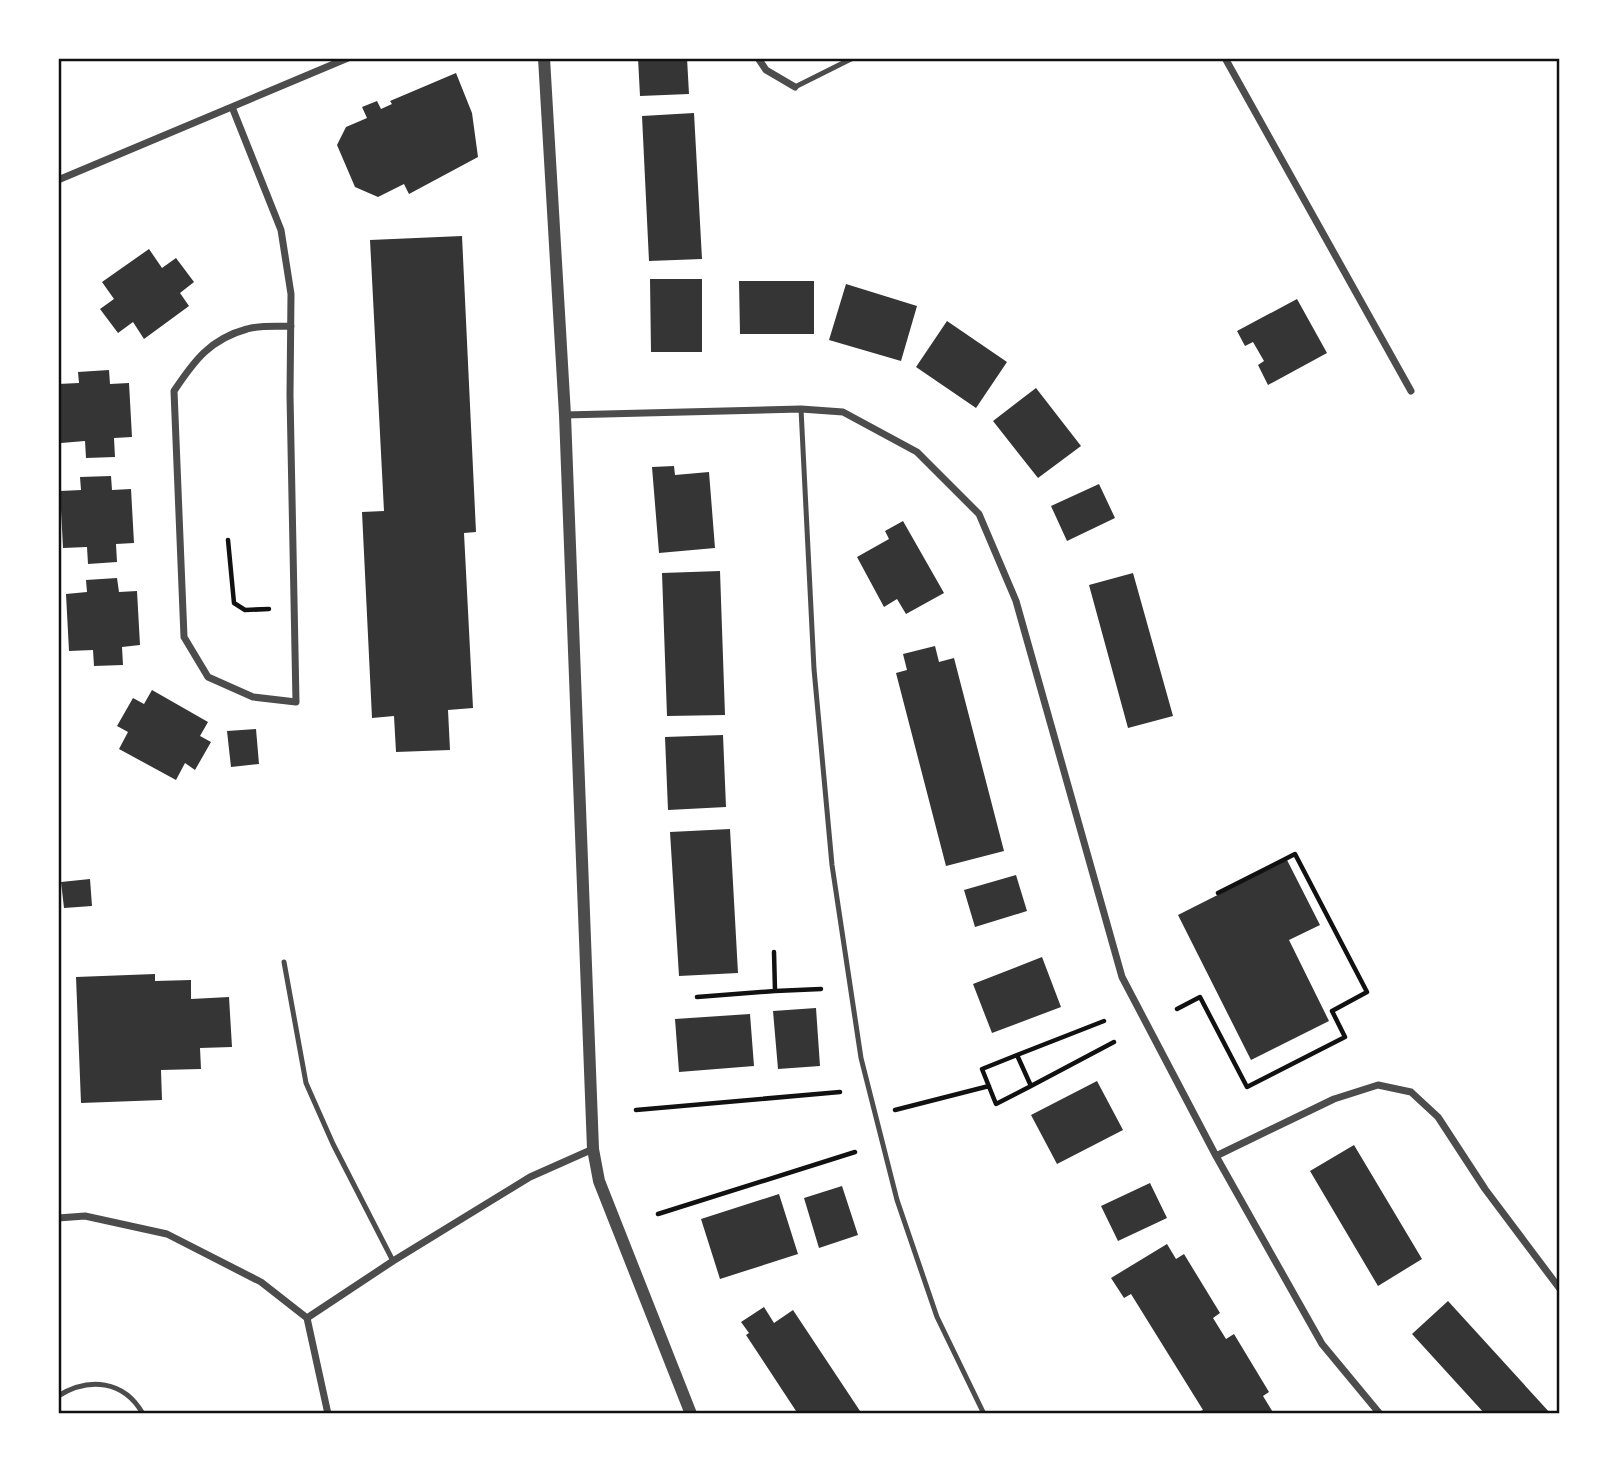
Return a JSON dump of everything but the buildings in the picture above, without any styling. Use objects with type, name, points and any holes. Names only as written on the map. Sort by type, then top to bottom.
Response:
[{"type":"street","points":[[58,180],[348,58]]},
{"type":"street","points":[[544,58],[565,415],[593,1149],[599,1181],[691,1414]]},
{"type":"street","points":[[758,58],[766,70],[795,87]]},
{"type":"street","points":[[1225,58],[1411,391]]},
{"type":"street","points":[[232,107],[281,230],[291,294],[296,702],[253,697],[208,677],[184,637],[174,391],[209,345],[248,328],[291,326]]},
{"type":"street","points":[[565,415],[801,408],[843,412],[917,452],[979,514],[1016,601],[1122,977],[1216,1156],[1322,1344],[1380,1414]]},
{"type":"street","points":[[1216,1156],[1334,1099],[1378,1085],[1411,1092],[1438,1117],[1485,1189],[1560,1289]]},
{"type":"street","points":[[307,1318],[393,1261],[530,1177],[593,1149]]},
{"type":"street","points":[[58,1217],[85,1216],[167,1234],[261,1282],[307,1318],[328,1414]]},
{"type":"lane","points":[[795,87],[853,58]]},
{"type":"lane","points":[[801,408],[814,669],[825,800],[861,1058],[897,1200],[937,1317],[984,1414]]},
{"type":"lane","points":[[284,962],[306,1083],[333,1144],[393,1261]]},
{"type":"lane","points":[[58,1396],[72,1387],[90,1383],[108,1385],[125,1393],[139,1406],[143,1414]]},
{"type":"path","points":[[228,540],[234,603],[245,610],[269,609]]},
{"type":"path","points":[[1177,1009],[1200,997],[1247,1087],[1345,1037],[1332,1011],[1367,992],[1295,854],[1218,893]]},
{"type":"path","points":[[774,952],[775,991]]},
{"type":"path","points":[[697,997],[821,989]]},
{"type":"path","points":[[1104,1021],[982,1069],[996,1104],[1114,1042]]},
{"type":"path","points":[[1017,1055],[1031,1086]]},
{"type":"path","points":[[894,1110],[989,1086]]},
{"type":"path","points":[[636,1110],[840,1092]]},
{"type":"path","points":[[658,1214],[855,1152]]}]
